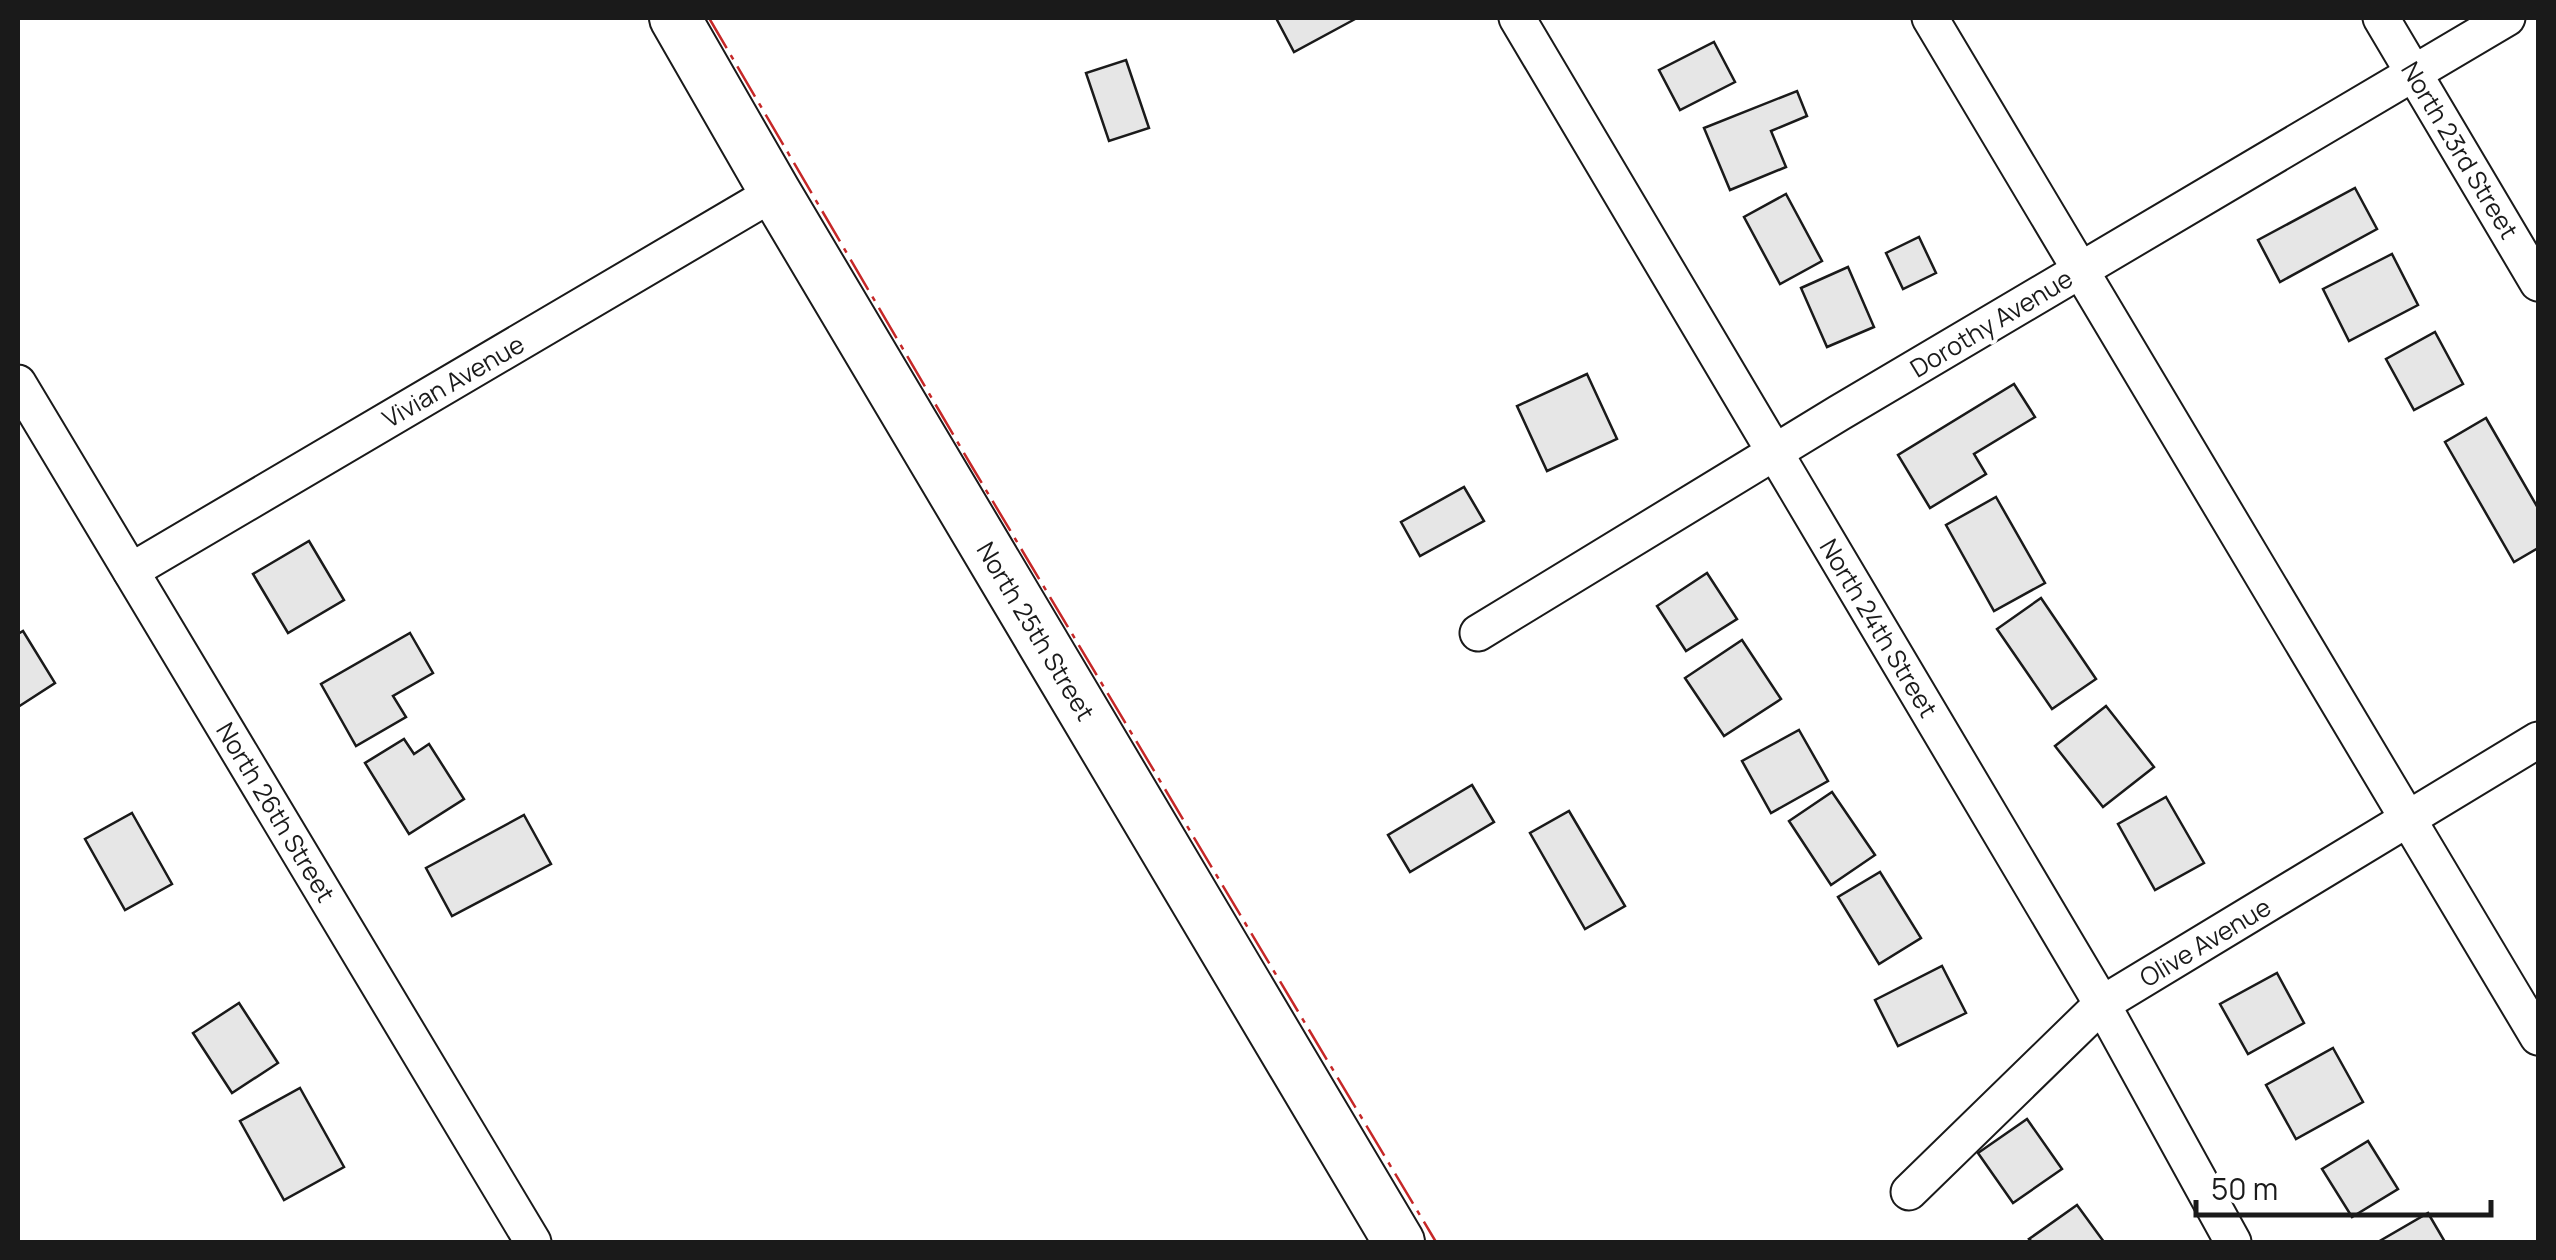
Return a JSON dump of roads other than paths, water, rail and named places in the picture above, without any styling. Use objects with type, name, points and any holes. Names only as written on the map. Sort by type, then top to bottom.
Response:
[{"type":"street","name":"North 25th Street","points":[[675,18],[1399,1242]]},
{"type":"street","name":"North 24th Street","points":[[1518,18],[2102,1004],[2233,1242]]},
{"type":"street","points":[[1930,18],[2538,1037]]},
{"type":"street","name":"North 23rd Street","points":[[2381,18],[2538,284]]},
{"type":"street","name":"Dorothy Avenue","points":[[1478,632],[2507,18]]},
{"type":"street","name":"Vivian Avenue","points":[[131,571],[775,192]]},
{"type":"street","name":"North 26th Street","points":[[18,383],[532,1242]]},
{"type":"street","name":"Olive Avenue","points":[[1908,1192],[2102,1004],[2538,740]]}]
